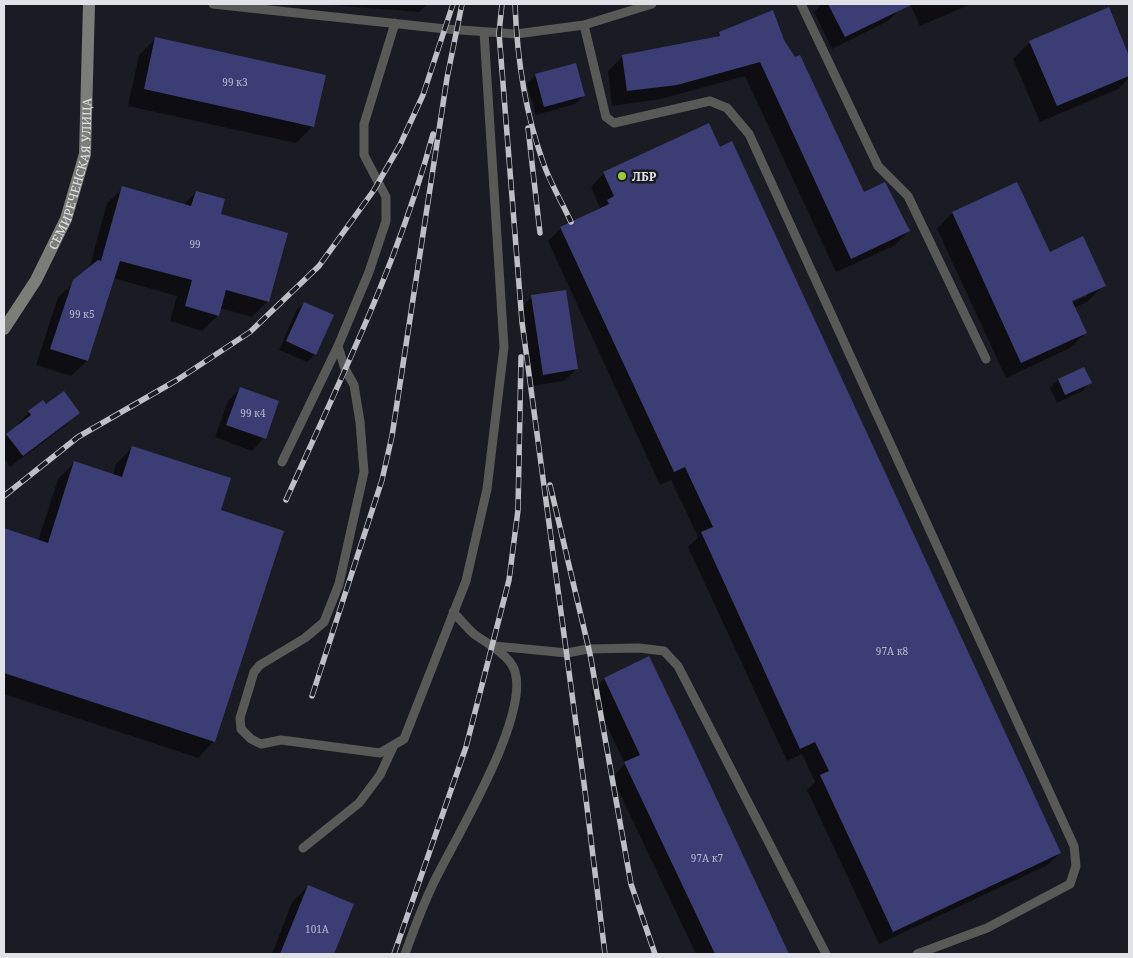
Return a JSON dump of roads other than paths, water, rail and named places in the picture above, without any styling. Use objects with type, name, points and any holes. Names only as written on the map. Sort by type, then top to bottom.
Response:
[{"type":"main road","name":"СЕМИРЕЧЕНСКАЯ УЛИЦА","points":[[4,329],[36,280],[66,219],[85,154],[89,4]]},
{"type":"lane","points":[[214,4],[516,34],[584,25],[652,4]]},
{"type":"lane","points":[[801,4],[878,166],[908,196],[986,358]]},
{"type":"lane","points":[[282,462],[338,346],[369,272],[386,221],[386,197],[364,155],[364,124],[395,23]]},
{"type":"lane","points":[[584,25],[606,117],[614,123],[710,101],[727,108],[749,134],[1074,846],[1076,866],[1070,884],[987,928],[918,954]]},
{"type":"lane","points":[[338,346],[354,385],[360,422],[364,472],[339,584],[324,622],[254,672],[240,718],[241,729],[251,739],[261,744],[281,740],[380,753],[404,740],[466,581],[487,489],[504,347],[484,32]]},
{"type":"lane","points":[[405,954],[434,882],[474,808],[502,744],[517,700],[514,669],[494,646],[474,634],[453,612]]},
{"type":"lane","points":[[494,646],[567,653],[588,649],[640,648],[664,650],[678,666],[826,954]]},
{"type":"lane","points":[[302,848],[359,803],[380,775],[394,747]]},
{"type":"railway","points":[[4,496],[78,437],[177,380],[250,332],[319,266],[374,190],[400,145],[423,95],[453,4]]},
{"type":"railway","points":[[312,696],[382,480],[392,436],[447,78],[462,4]]},
{"type":"railway","points":[[502,4],[499,33],[522,322],[605,954]]},
{"type":"railway","points":[[515,4],[520,64],[531,124],[546,170],[571,222]]},
{"type":"railway","points":[[528,128],[540,233]]},
{"type":"railway","points":[[286,500],[386,274],[419,181],[433,134]]},
{"type":"railway","points":[[394,954],[466,747],[509,580],[518,510],[521,357]]},
{"type":"railway","points":[[550,485],[590,654],[631,884],[655,954]]},
{"type":"place","name":"ЛБР","points":[[622,176]]}]
